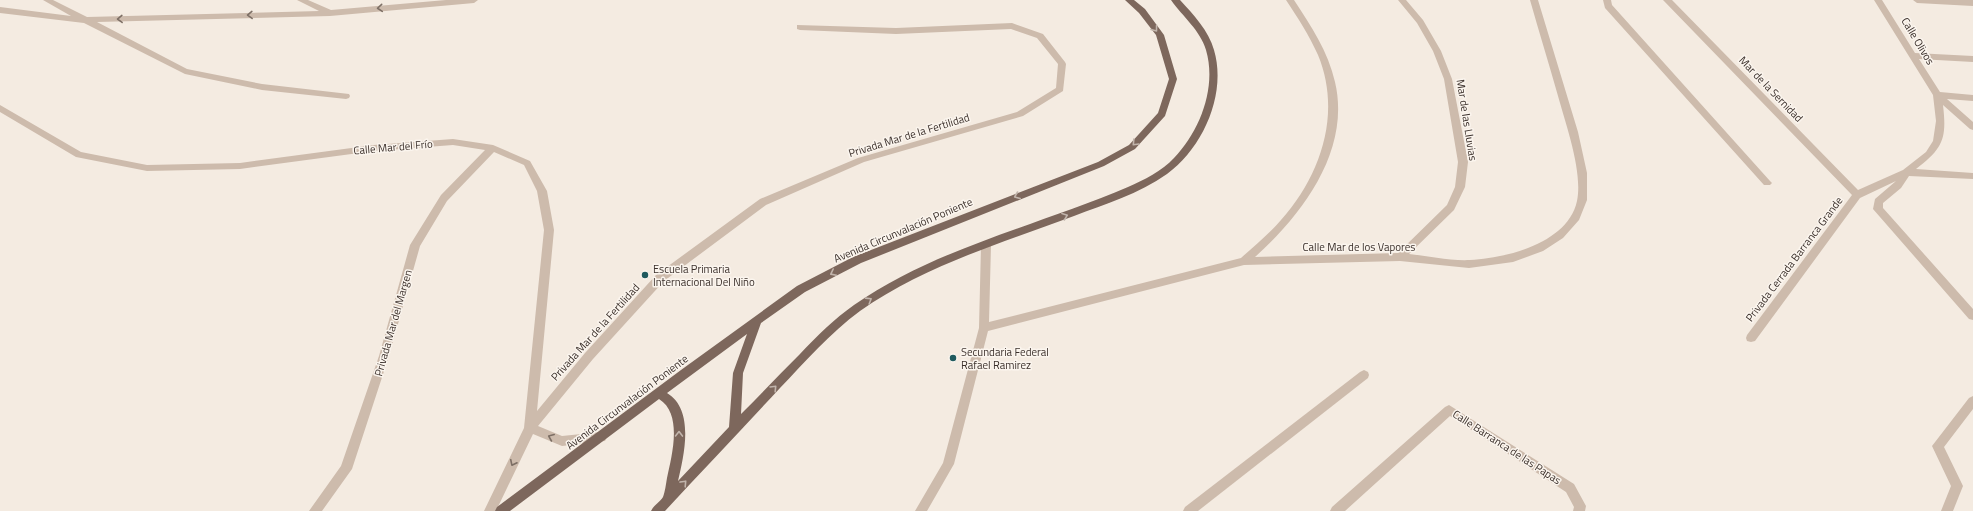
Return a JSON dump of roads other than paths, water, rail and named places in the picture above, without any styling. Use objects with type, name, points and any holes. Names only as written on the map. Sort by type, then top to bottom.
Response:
[{"type":"main road","name":"Avenida Circunvalación Poniente","points":[[501,511],[658,393],[801,289],[857,260],[1101,164],[1132,147],[1162,114],[1172,79],[1160,35],[1142,11],[1129,0]]},
{"type":"main road","points":[[657,511],[735,427],[811,350],[856,309],[901,280],[986,245],[1138,187],[1167,170],[1184,152],[1198,133],[1207,108],[1214,77],[1210,50],[1197,24],[1175,0]]},
{"type":"main road","points":[[735,427],[738,373],[757,321]]},
{"type":"main road","points":[[658,393],[669,400],[676,412],[679,428],[678,445],[668,500]]},
{"type":"street","points":[[47,0],[185,70],[262,87],[346,96]]},
{"type":"street","points":[[301,0],[330,13]]},
{"type":"street","points":[[0,10],[85,20],[330,13],[474,0]]},
{"type":"street","points":[[1244,261],[1289,217],[1318,173],[1334,128],[1333,90],[1322,52],[1290,0]]},
{"type":"street","name":"Mar de las Lluvias","points":[[1400,257],[1451,208],[1460,187],[1463,162],[1448,79],[1437,51],[1420,22],[1402,0]]},
{"type":"street","name":"Calle Mar de los Vapores","points":[[984,328],[1244,261],[1400,257],[1470,264],[1513,258],[1539,248],[1560,236],[1576,216],[1582,200],[1582,173],[1573,132],[1534,0]]},
{"type":"street","points":[[1607,0],[1608,6],[1767,183]]},
{"type":"street","name":"Mar de la Sernidad","points":[[1667,0],[1857,195]]},
{"type":"street","name":"Calle Olivos","points":[[1878,0],[1937,95],[1973,127]]},
{"type":"street","points":[[1917,0],[1973,3]]},
{"type":"street","name":"Privada Mar de la Fertilidad","points":[[530,428],[589,356],[660,278],[763,202],[861,160],[1020,114],[1060,89],[1062,64],[1040,36],[1012,26],[896,31],[800,27]]},
{"type":"street","points":[[1913,56],[1973,59]]},
{"type":"street","points":[[1937,95],[1973,98]]},
{"type":"street","name":"Calle Olivos","points":[[1906,172],[1929,154],[1938,141],[1940,121],[1937,95]]},
{"type":"street","name":"Calle Mar del Frío","points":[[0,108],[79,155],[147,168],[240,166],[374,148],[452,142],[493,148],[527,163],[542,191],[549,230],[530,428],[490,511]]},
{"type":"street","name":"Privada Mar del Margen","points":[[315,511],[346,469],[384,356],[415,245],[444,198],[493,148]]},
{"type":"street","points":[[1857,195],[1906,172],[1973,176]]},
{"type":"street","points":[[1906,172],[1898,186],[1878,202],[1878,209],[1973,316]]},
{"type":"street","name":"Privada Cerrada Barranca Grande","points":[[1750,338],[1857,195]]},
{"type":"street","points":[[920,511],[948,464],[984,328],[986,245]]},
{"type":"street","points":[[1189,511],[1364,375]]},
{"type":"street","points":[[1947,511],[1957,486],[1938,446],[1973,401]]},
{"type":"street","name":"Calle Barranca de las Papas","points":[[1336,511],[1449,410],[1570,488],[1580,506],[1579,511]]},
{"type":"street","points":[[530,428],[562,441],[601,437]]},
{"type":"place","name":"Escuela Primaria Internacional Del Niño","points":[[645,275]]},
{"type":"place","name":"Secundaria Federal Rafael Ramirez","points":[[953,358]]}]
